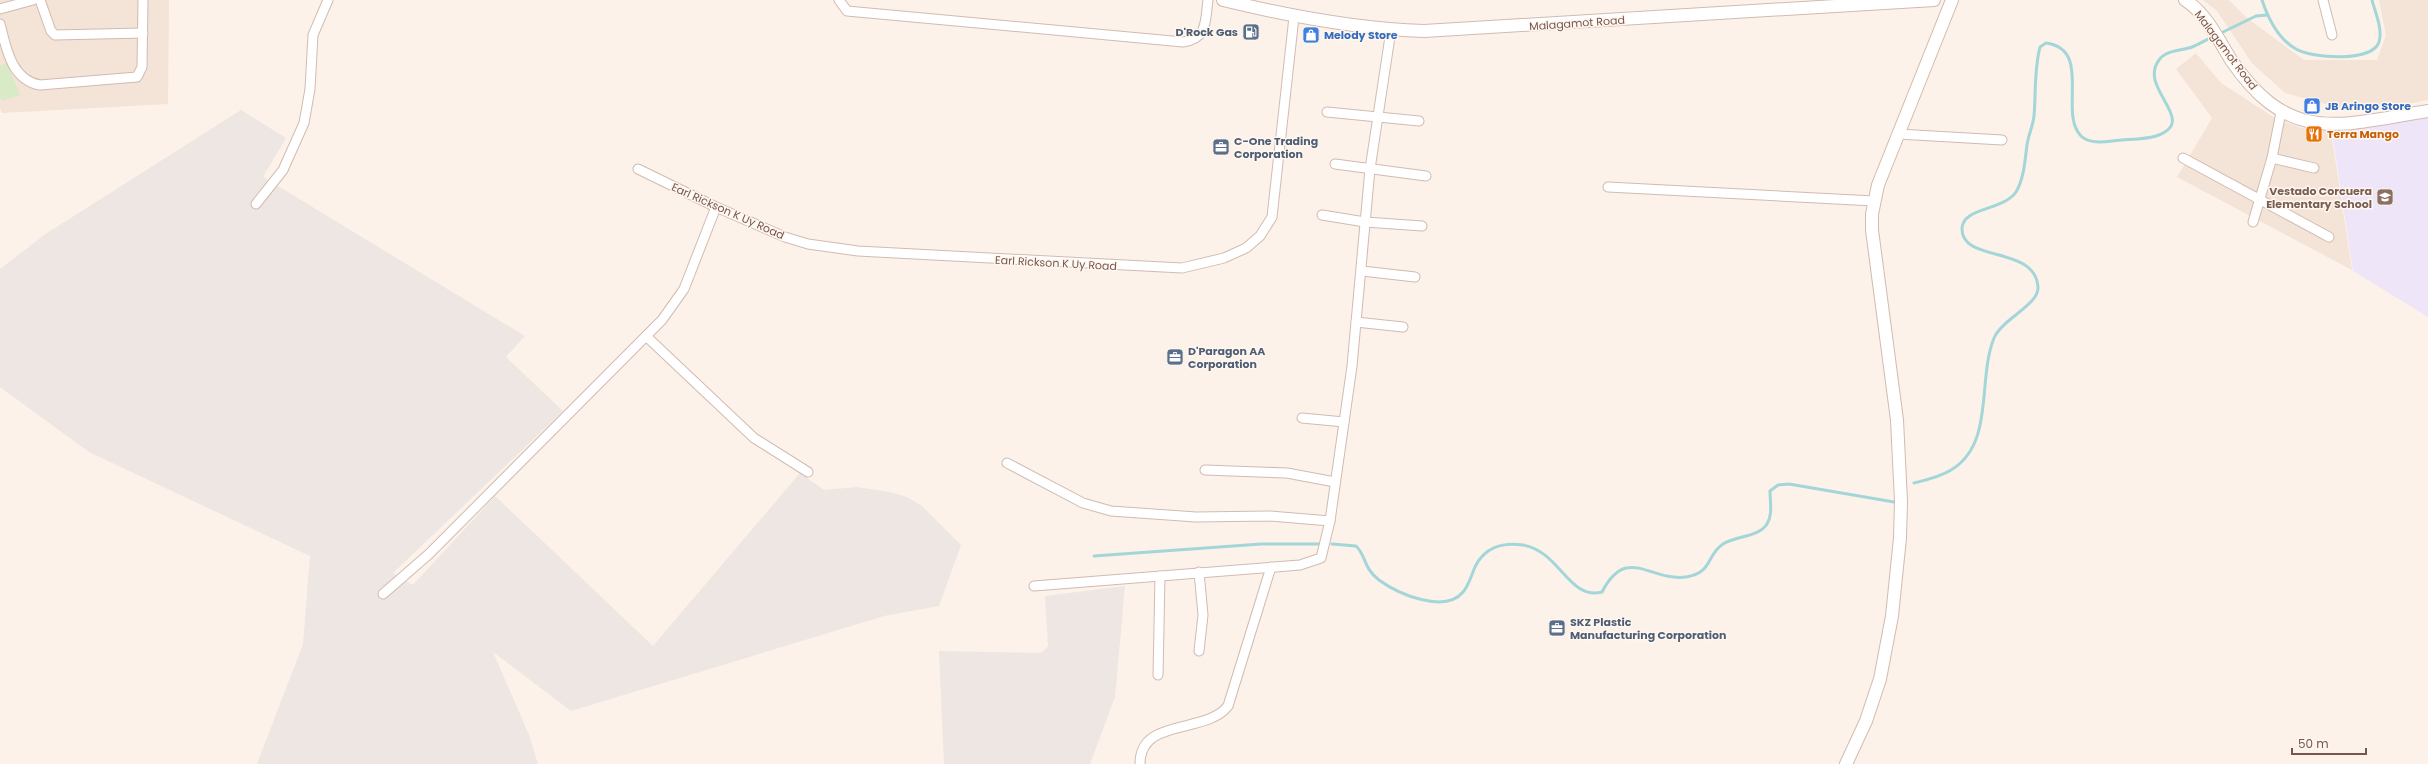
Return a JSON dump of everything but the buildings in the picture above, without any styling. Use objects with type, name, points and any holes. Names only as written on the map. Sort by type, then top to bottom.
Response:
[{"type":"street","points":[[0,8],[33,0]]},
{"type":"street","points":[[40,0],[51,31],[55,35],[143,33]]},
{"type":"street","points":[[0,24],[4,55],[20,74],[33,84],[40,85],[135,77],[141,73],[143,0]]},
{"type":"street","points":[[256,204],[283,170],[304,123],[310,89],[313,35],[328,0]]},
{"type":"street","points":[[839,0],[847,11],[1183,42],[1195,40],[1202,34],[1208,0]]},
{"type":"street","name":"Malagamot Road","points":[[1223,0],[1294,18],[1391,30],[1455,30],[1934,0]]},
{"type":"street","points":[[1846,764],[1866,721],[1880,679],[1892,616],[1900,538],[1901,501],[1897,420],[1873,249],[1872,214],[1874,201],[1898,134],[1952,0]]},
{"type":"street","name":"Malagamot Road","points":[[2185,0],[2205,19],[2226,53],[2249,84],[2281,112],[2302,121],[2334,123],[2428,111]]},
{"type":"street","points":[[2323,0],[2332,34]]},
{"type":"street","name":"Earl Rickson K Uy Road","points":[[638,169],[754,224],[808,244],[858,251],[1166,269],[1195,266],[1224,258],[1255,241],[1266,229],[1272,217],[1294,18]]},
{"type":"street","points":[[1034,586],[1309,564],[1321,558],[1330,520],[1344,422],[1362,271],[1365,222],[1376,118],[1391,30]]},
{"type":"street","points":[[1327,112],[1376,118],[1419,121]]},
{"type":"street","points":[[2253,222],[2272,158],[2281,112]]},
{"type":"street","points":[[1898,134],[2002,140]]},
{"type":"street","points":[[2183,158],[2329,237]]},
{"type":"street","points":[[2272,158],[2314,168]]},
{"type":"street","points":[[1335,164],[1426,176]]},
{"type":"street","points":[[1608,188],[1874,201]]},
{"type":"street","points":[[383,594],[428,554],[662,320],[684,289],[716,207]]},
{"type":"street","points":[[1322,215],[1365,222],[1422,226]]},
{"type":"street","points":[[1362,271],[1415,277]]},
{"type":"street","points":[[1356,322],[1403,328]]},
{"type":"street","points":[[646,336],[754,438],[808,472]]},
{"type":"street","points":[[1302,418],[1344,422]]},
{"type":"street","points":[[1007,463],[1083,503],[1111,511],[1196,518],[1270,516],[1330,520]]},
{"type":"street","points":[[1205,470],[1287,473],[1336,482]]},
{"type":"street","points":[[1140,764],[1141,751],[1149,739],[1159,733],[1214,718],[1222,714],[1228,706],[1271,567]]},
{"type":"street","points":[[1199,572],[1203,615],[1199,651]]},
{"type":"street","points":[[1158,675],[1160,576]]},
{"type":"shaded area","points":[[0,0],[169,0],[168,104],[2,113],[0,108]]},
{"type":"shaded area","points":[[2203,0],[2229,0],[2247,18],[2304,60],[2377,60],[2386,35],[2379,0],[2428,0],[2428,100],[2401,105],[2348,110],[2285,93],[2252,63],[2217,11]]},
{"type":"shaded area","points":[[2196,53],[2221,83],[2275,118],[2301,128],[2331,132],[2352,270],[2177,177],[2212,118],[2176,69]]},
{"type":"shaded area","points":[[241,110],[286,138],[263,177],[525,336],[506,357],[563,411],[393,573],[413,585],[495,496],[653,646],[800,473],[824,490],[857,487],[890,492],[907,497],[922,506],[961,545],[939,606],[884,616],[571,711],[493,652],[529,735],[538,764],[257,764],[303,644],[310,556],[89,452],[0,387],[0,269],[47,233]]},
{"type":"shaded area","name":"Vestado Corcuera Elementary School","points":[[2428,116],[2428,317],[2353,271],[2332,132]]},
{"type":"shaded area","points":[[1125,586],[1115,697],[1090,764],[944,764],[939,651],[1041,653],[1048,646],[1045,596]]},
{"type":"green space","points":[[7,63],[20,95],[2,101],[0,95],[0,66]]},
{"type":"waterway","points":[[2262,0],[2274,28],[2290,45],[2296,49],[2314,55],[2340,57],[2354,56],[2365,53],[2374,49],[2379,42],[2380,32],[2377,15],[2372,0]]},
{"type":"waterway","points":[[2219,34],[2256,16],[2267,15]]},
{"type":"waterway","points":[[1914,483],[1942,475],[1965,459],[1974,444],[1979,428],[1983,410],[1986,373],[1994,338],[1998,331],[2027,306],[2037,294],[2038,287],[2034,274],[2025,265],[2013,259],[1973,246],[1965,240],[1962,229],[1964,222],[1969,217],[2002,203],[2010,198],[2019,187],[2035,107],[2036,73],[2040,47],[2046,43],[2060,48],[2068,57],[2072,69],[2072,113],[2075,126],[2084,139],[2105,142],[2151,137],[2168,130],[2172,122],[2171,113],[2160,93],[2154,71],[2159,60],[2166,54],[2192,47],[2214,36]]},
{"type":"waterway","points":[[1332,544],[1356,546],[1362,553],[1370,571],[1379,580],[1398,591],[1421,600],[1434,602],[1455,598],[1465,589],[1475,567],[1483,555],[1494,548],[1508,544],[1523,545],[1536,549],[1556,565],[1572,583],[1591,593],[1602,592],[1611,578],[1621,570],[1630,567],[1640,568],[1661,575],[1673,577],[1686,577],[1701,572],[1714,553],[1723,544],[1728,541],[1753,534],[1767,524],[1771,508],[1770,491],[1778,485],[1789,484],[1894,502]]},
{"type":"waterway","points":[[1094,556],[1261,544],[1321,544]]},
{"type":"place","name":"D'Rock Gas","points":[[1251,32]]},
{"type":"place","name":"Melody Store","points":[[1311,35]]},
{"type":"place","name":"JB Aringo Store","points":[[2312,106]]},
{"type":"place","name":"Terra Mango","points":[[2314,134]]},
{"type":"place","name":"C-One Trading Corporation","points":[[1221,147]]},
{"type":"place","name":"Vestado Corcuera Elementary School","points":[[2385,197]]},
{"type":"place","name":"D'Paragon AA Corporation","points":[[1175,357]]},
{"type":"place","name":"SKZ Plastic Manufacturing Corporation","points":[[1557,628]]}]
